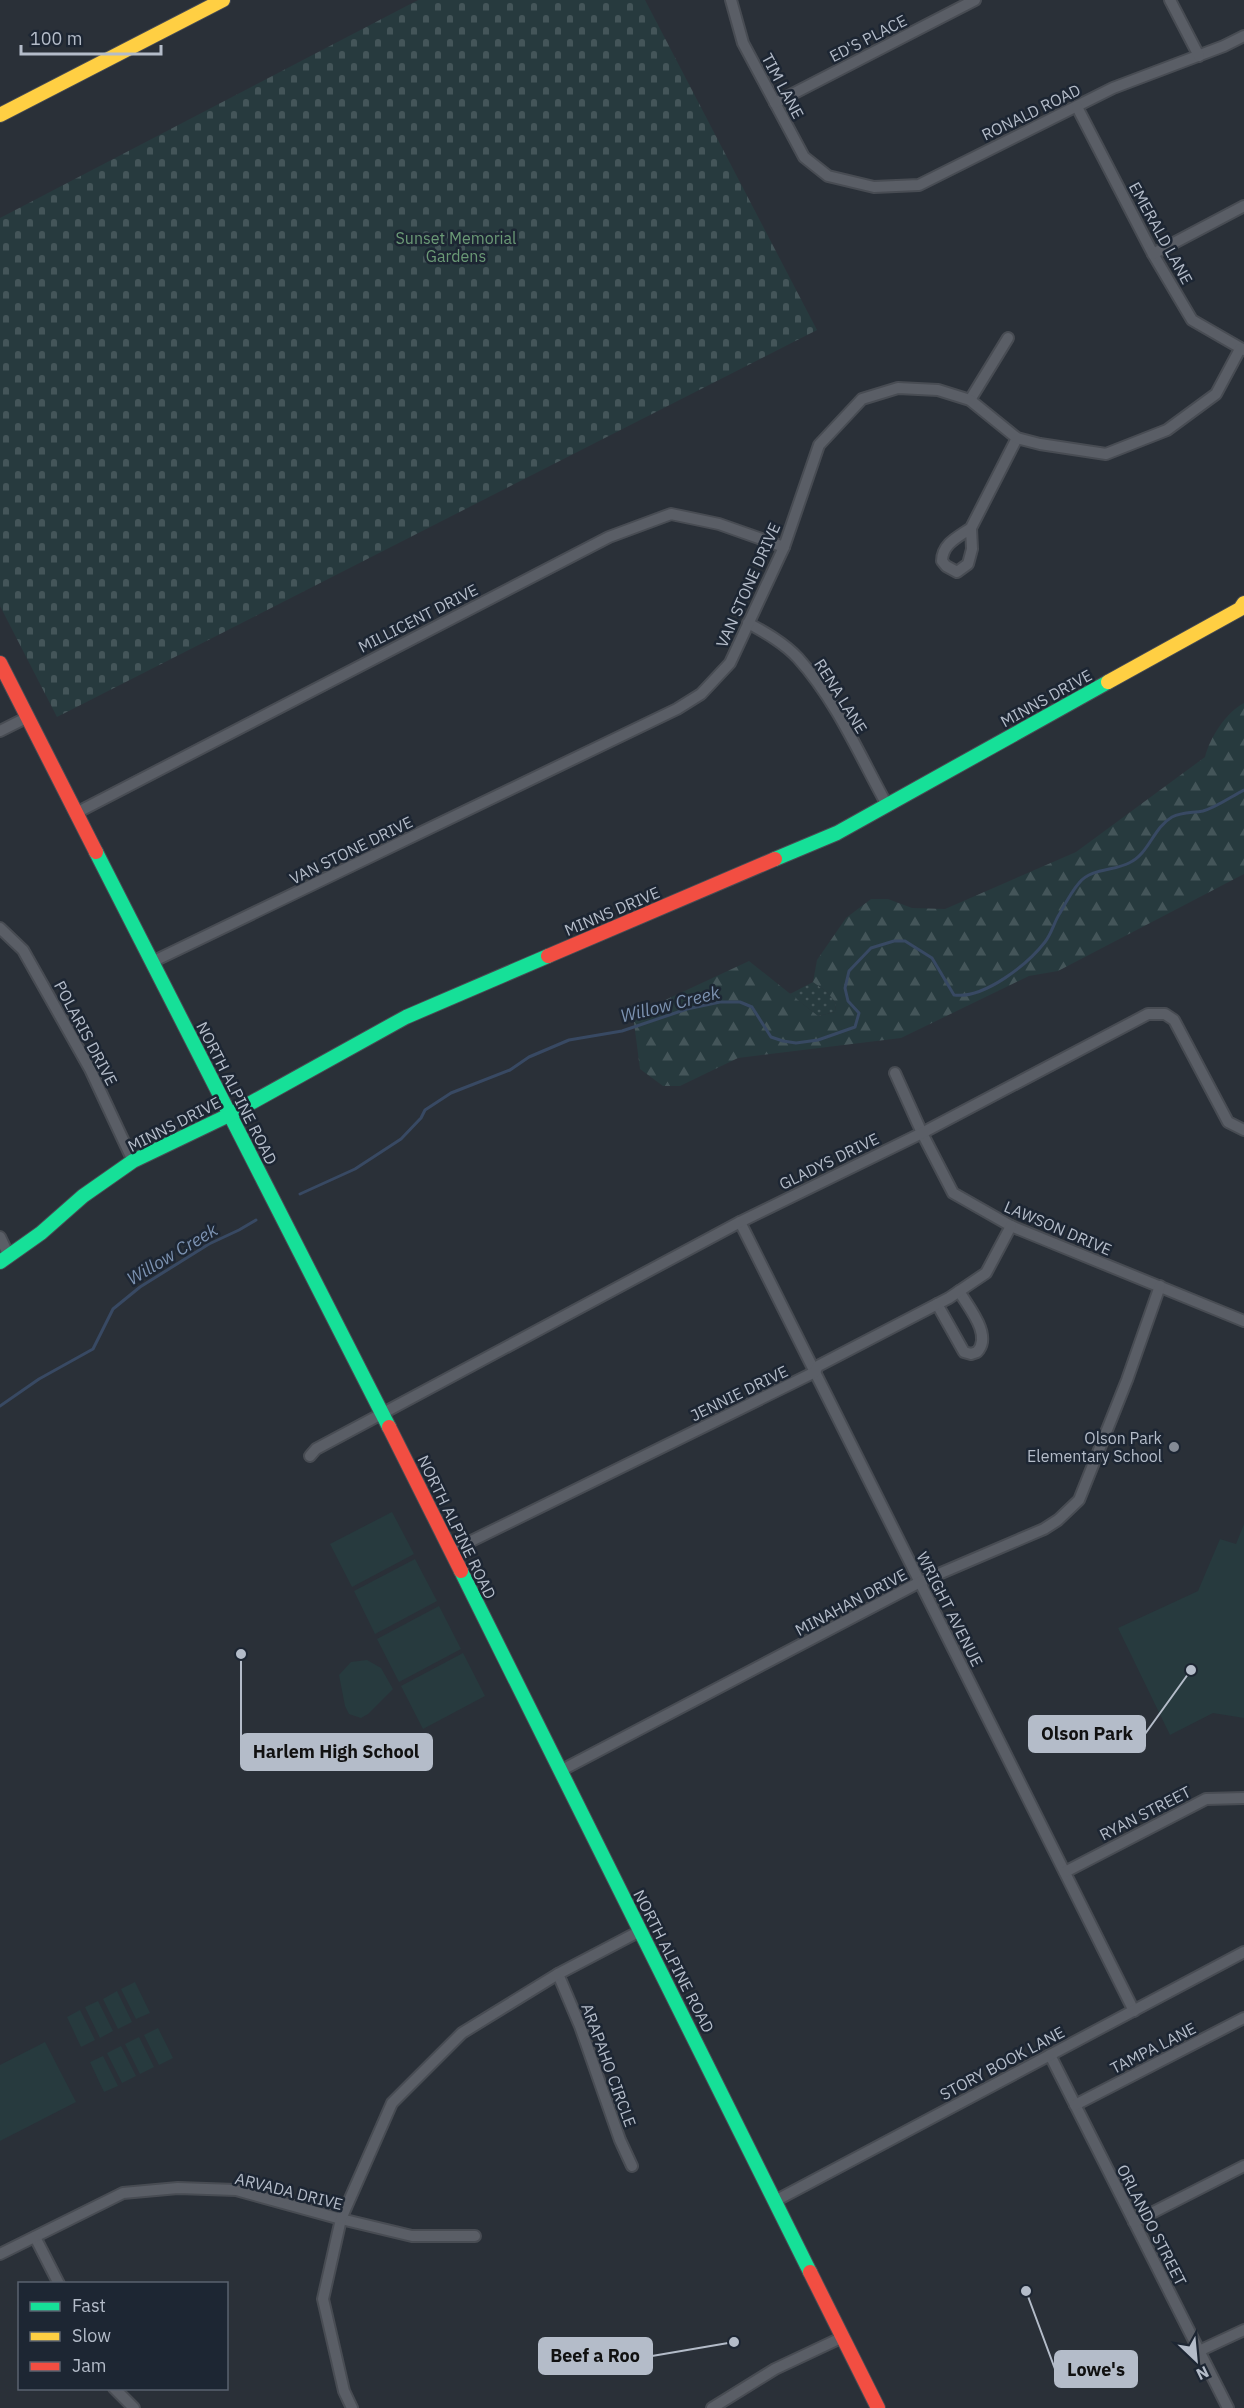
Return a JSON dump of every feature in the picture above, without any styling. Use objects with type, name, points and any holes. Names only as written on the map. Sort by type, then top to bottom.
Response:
[{"type":"main road","points":[[0,115],[223,0]]},
{"type":"main road","name":"MINNS DRIVE","points":[[5,1259],[41,1233],[83,1196],[134,1161],[229,1115],[406,1017],[837,833],[1240,609],[1244,603]]},
{"type":"main road","name":"NORTH ALPINE ROAD","points":[[0,663],[78,812],[229,1115],[383,1415],[878,2408]]},
{"type":"street","name":"TIM LANE","points":[[731,0],[743,43],[804,157],[828,176]]},
{"type":"street","name":"ED'S PLACE","points":[[775,103],[975,0]]},
{"type":"street","points":[[1170,0],[1199,56]]},
{"type":"street","name":"RONALD ROAD","points":[[828,176],[874,187],[919,185],[1113,88],[1199,56],[1244,36]]},
{"type":"street","name":"EMERALD LANE","points":[[1077,107],[1153,254],[1192,320],[1242,349]]},
{"type":"street","points":[[1153,254],[1244,206]]},
{"type":"street","points":[[969,400],[1008,338]]},
{"type":"street","name":"VAN STONE DRIVE","points":[[152,962],[677,709],[700,694],[730,663],[784,547],[819,445],[862,399],[898,388],[938,390],[969,400],[1017,438],[1040,444],[1106,454],[1167,430],[1216,394],[1242,349]]},
{"type":"street","points":[[971,528],[1017,438]]},
{"type":"street","name":"MILLICENT DRIVE","points":[[78,812],[609,537],[671,514],[719,524],[784,547]]},
{"type":"street","name":"RENA LANE","points":[[748,623],[777,639],[812,675],[835,710],[887,805]]},
{"type":"street","points":[[0,731],[28,717]]},
{"type":"street","name":"POLARIS DRIVE","points":[[0,928],[23,950],[90,1070],[134,1161]]},
{"type":"street","name":"GLADYS DRIVE","points":[[310,1456],[316,1449],[740,1222],[922,1133],[1148,1014],[1165,1014],[1174,1020],[1228,1122],[1244,1130]]},
{"type":"street","name":"LAWSON DRIVE","points":[[895,1073],[922,1133],[953,1193],[1011,1226],[1244,1321]]},
{"type":"street","name":"WRIGHT AVENUE","points":[[740,1222],[1134,2011]]},
{"type":"street","name":"JENNIE DRIVE","points":[[451,1551],[815,1372],[818,1366],[937,1304],[986,1273],[1011,1226]]},
{"type":"street","points":[[0,1238],[5,1259]]},
{"type":"street","name":"MINAHAN DRIVE","points":[[560,1771],[920,1582],[1044,1529],[1058,1520],[1079,1500],[1127,1380],[1160,1286]]},
{"type":"street","points":[[937,1304],[964,1352],[970,1354],[977,1352],[983,1343],[982,1335],[959,1291]]},
{"type":"street","name":"RYAN STREET","points":[[1065,1872],[1206,1799],[1244,1798]]},
{"type":"street","points":[[352,2408],[344,2391],[324,2299],[341,2219],[392,2103],[462,2033],[558,1974],[640,1931]]},
{"type":"street","name":"STORY BOOK LANE","points":[[775,2201],[1244,1952]]},
{"type":"street","name":"ARAPAHO CIRCLE","points":[[558,1974],[580,2026],[620,2140],[632,2166]]},
{"type":"street","name":"TAMPA LANE","points":[[1075,2105],[1244,2018]]},
{"type":"street","name":"ORLANDO STREET","points":[[1050,2055],[1228,2408]]},
{"type":"street","points":[[1134,2222],[1244,2166]]},
{"type":"street","name":"ARVADA DRIVE","points":[[0,2254],[123,2193],[178,2188],[236,2190],[412,2236],[475,2236]]},
{"type":"street","points":[[35,2237],[58,2282]]},
{"type":"street","points":[[1199,2351],[1244,2330]]},
{"type":"street","points":[[712,2408],[775,2369],[843,2337]]},
{"type":"street","points":[[116,2390],[134,2408]]},
{"type":"green space","name":"Sunset Memorial Gardens","points":[[418,0],[645,0],[817,330],[57,717],[0,606],[0,218]]},
{"type":"green space","points":[[1244,703],[1244,874],[1058,971],[1029,976],[901,1038],[738,1058],[680,1086],[663,1086],[640,1069],[633,1015],[749,961],[818,1016],[835,1012],[836,1003],[827,992],[813,982],[817,960],[846,918],[871,899],[888,899],[912,908],[945,909],[1076,852],[1205,757],[1219,727],[1237,707]]},
{"type":"green space","points":[[813,982],[827,992],[836,1003],[835,1012],[818,1016],[790,994]]},
{"type":"green space","points":[[392,1512],[414,1554],[352,1587],[330,1544]]},
{"type":"green space","points":[[1244,1524],[1244,1718],[1213,1713],[1170,1735],[1118,1628],[1198,1591],[1220,1539],[1236,1544]]},
{"type":"green space","points":[[415,1559],[437,1601],[375,1634],[354,1591]]},
{"type":"green space","points":[[439,1606],[461,1649],[399,1682],[377,1639]]},
{"type":"green space","points":[[463,1653],[485,1696],[423,1729],[401,1686]]},
{"type":"green space","points":[[367,1660],[381,1668],[393,1689],[361,1718],[349,1714],[345,1706],[339,1675],[351,1662]]},
{"type":"green space","points":[[135,1982],[150,2013],[136,2019],[121,1989]]},
{"type":"green space","points":[[117,1991],[132,2022],[118,2029],[103,1999]]},
{"type":"green space","points":[[98,2001],[113,2031],[100,2038],[85,2007]]},
{"type":"green space","points":[[80,2010],[95,2040],[81,2047],[67,2017]]},
{"type":"green space","points":[[158,2028],[173,2058],[159,2065],[144,2035]]},
{"type":"green space","points":[[139,2037],[154,2067],[140,2074],[125,2044]]},
{"type":"green space","points":[[45,2042],[76,2102],[0,2141],[0,2065]]},
{"type":"green space","points":[[121,2046],[136,2076],[122,2083],[107,2053]]},
{"type":"green space","points":[[103,2056],[118,2086],[104,2092],[90,2062]]},
{"type":"waterway","name":"Willow Creek","points":[[300,1194],[355,1169],[401,1139],[421,1118],[425,1110],[451,1093],[510,1070],[529,1057],[569,1040],[622,1031],[687,1009],[720,1002],[740,1002],[752,1007],[771,1037],[783,1041],[796,1043],[818,1040],[855,1027],[859,1013],[848,1001],[845,988],[849,971],[871,948],[894,941],[905,941],[932,958],[954,995],[978,992],[1004,979],[1037,951],[1047,939],[1071,894],[1084,878],[1096,872],[1123,866],[1136,859],[1160,828],[1172,817],[1203,811],[1244,790]]},
{"type":"waterway","name":"Willow Creek","points":[[0,1406],[39,1379],[93,1349],[113,1309],[140,1287],[209,1244],[256,1220]]},
{"type":"traffic: fast","points":[[775,859],[837,833],[1108,682]]},
{"type":"traffic: fast","points":[[96,852],[389,1427]]},
{"type":"traffic: fast","points":[[0,1262],[41,1233],[83,1196],[133,1161],[229,1115],[406,1017],[548,956]]},
{"type":"traffic: fast","points":[[461,1571],[810,2272]]},
{"type":"traffic: slow","points":[[0,115],[223,0]]},
{"type":"traffic: slow","points":[[1108,682],[1240,609],[1244,603]]},
{"type":"traffic: jam","points":[[0,663],[96,852]]},
{"type":"traffic: jam","points":[[548,956],[775,859]]},
{"type":"traffic: jam","points":[[389,1427],[461,1571]]},
{"type":"traffic: jam","points":[[810,2272],[878,2408]]},
{"type":"place","name":"Olson Park Elementary School","points":[[1174,1447]]},
{"type":"place","name":"Harlem High School","points":[[241,1654]]},
{"type":"place","name":"Olson Park","points":[[1191,1670]]},
{"type":"place","name":"Lowe's","points":[[1026,2291]]},
{"type":"place","name":"Beef a Roo","points":[[734,2342]]}]
